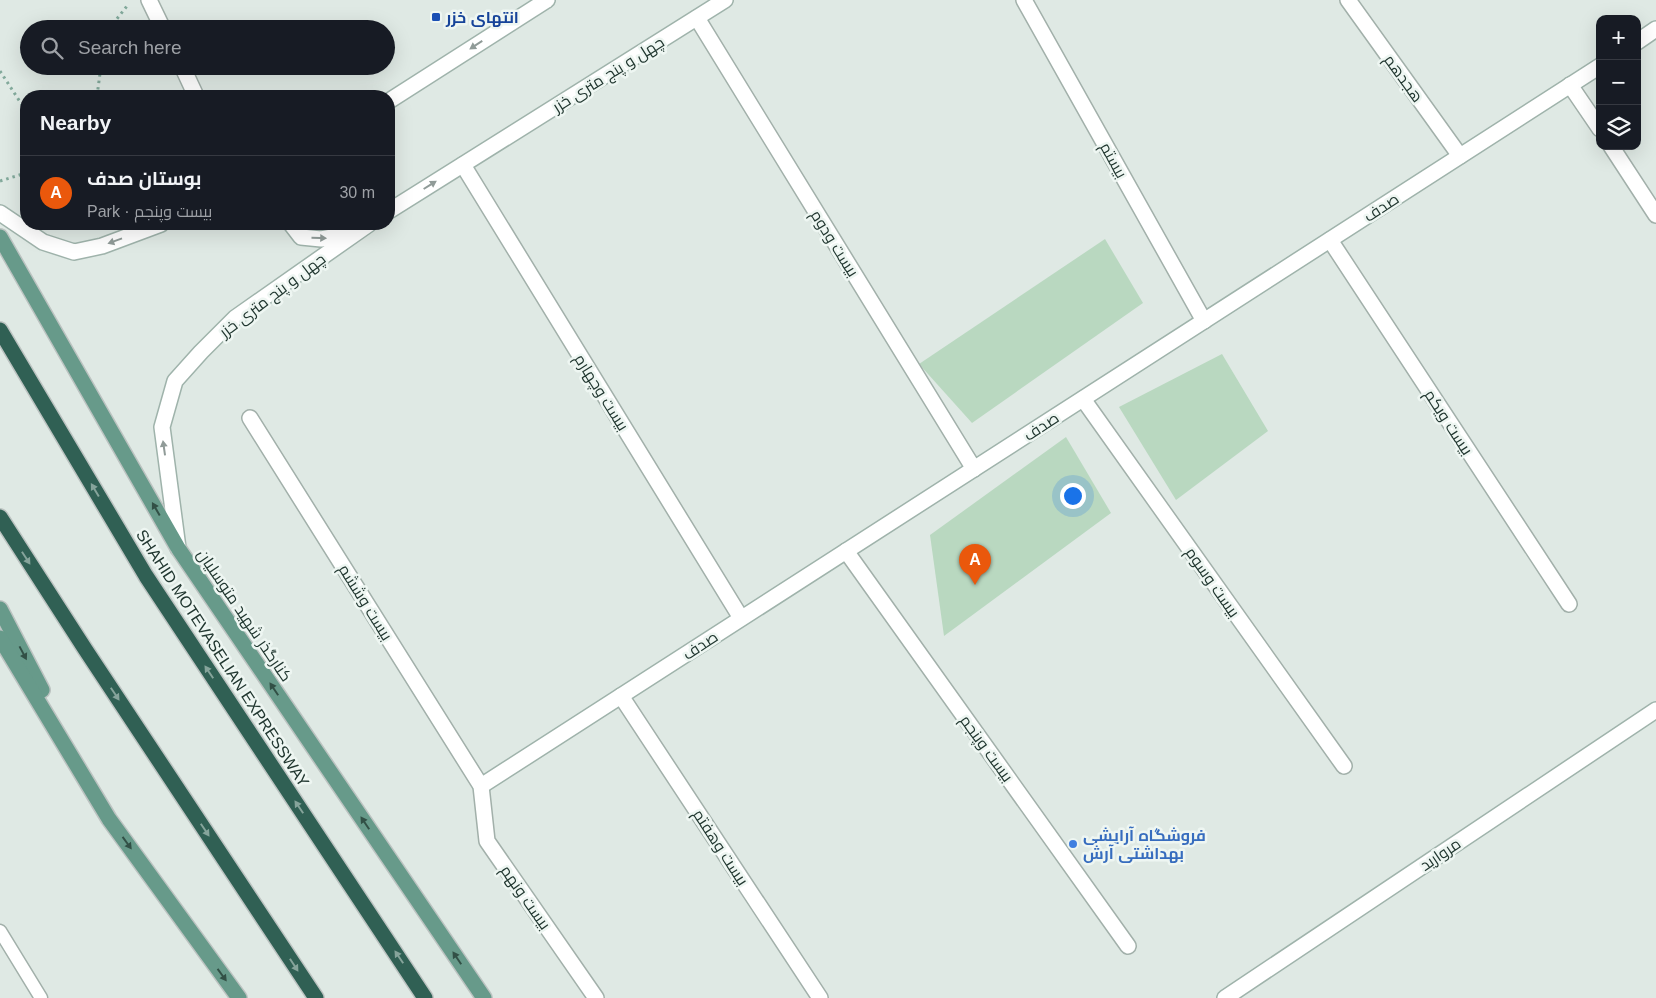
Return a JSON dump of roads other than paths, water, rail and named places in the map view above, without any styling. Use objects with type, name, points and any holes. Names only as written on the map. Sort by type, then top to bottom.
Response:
[{"type":"highway","name":"SHAHID MOTEVASELIAN EXPRESSWAY","points":[[0,330],[146,576],[425,998]]},
{"type":"highway","points":[[0,517],[316,998]]},
{"type":"main road","name":"کنارگذر شهید متوسلیان","points":[[0,237],[178,548],[484,998]]},
{"type":"main road","points":[[0,609],[109,818]]},
{"type":"main road","points":[[0,638],[109,818],[239,998]]},
{"type":"street","points":[[150,0],[159,20]]},
{"type":"street","name":"چهل و پنج متری خزر","points":[[395,207],[725,0]]},
{"type":"street","name":"بیستم","points":[[1024,0],[1204,320]]},
{"type":"street","name":"هجدهم","points":[[1348,0],[1460,156]]},
{"type":"street","points":[[395,97],[541,2]]},
{"type":"street","name":"بیست ودوم","points":[[697,18],[974,469]]},
{"type":"street","points":[[1641,39],[1656,29]]},
{"type":"street","name":"صدف","points":[[482,786],[1596,69]]},
{"type":"street","points":[[186,75],[193,90]]},
{"type":"street","points":[[1570,85],[1596,123]]},
{"type":"street","points":[[1614,150],[1656,216]]},
{"type":"street","name":"بیست وچهارم","points":[[462,165],[741,618]]},
{"type":"street","points":[[0,213],[20,227]]},
{"type":"street","points":[[25,230],[42,242],[74,252],[102,246],[145,230]]},
{"type":"street","points":[[295,230],[301,237],[321,239],[353,234]]},
{"type":"street","name":"چهل و پنج متری خزر","points":[[178,548],[162,427],[175,381],[235,318],[359,230]]},
{"type":"street","name":"بیست ویکم","points":[[1330,240],[1569,604]]},
{"type":"street","name":"بیست وسوم","points":[[1082,399],[1344,766]]},
{"type":"street","name":"بیست وششم","points":[[250,418],[482,786]]},
{"type":"street","name":"بیست وپنجم","points":[[846,551],[1128,946]]},
{"type":"street","name":"بیست وهفتم","points":[[621,696],[820,998]]},
{"type":"street","name":"مروارید","points":[[1225,998],[1656,710]]},
{"type":"street","name":"بیست ونهم","points":[[482,786],[487,841],[596,998]]},
{"type":"lane","points":[[0,931],[40,998]]},
{"type":"place","name":"انتهای خزر","points":[[436,17]]},
{"type":"place","name":"بوستان صدف","points":[[975,585]]},
{"type":"place","name":"فروشگاه آرایشی بهداشتی آرش","points":[[1073,844]]}]
